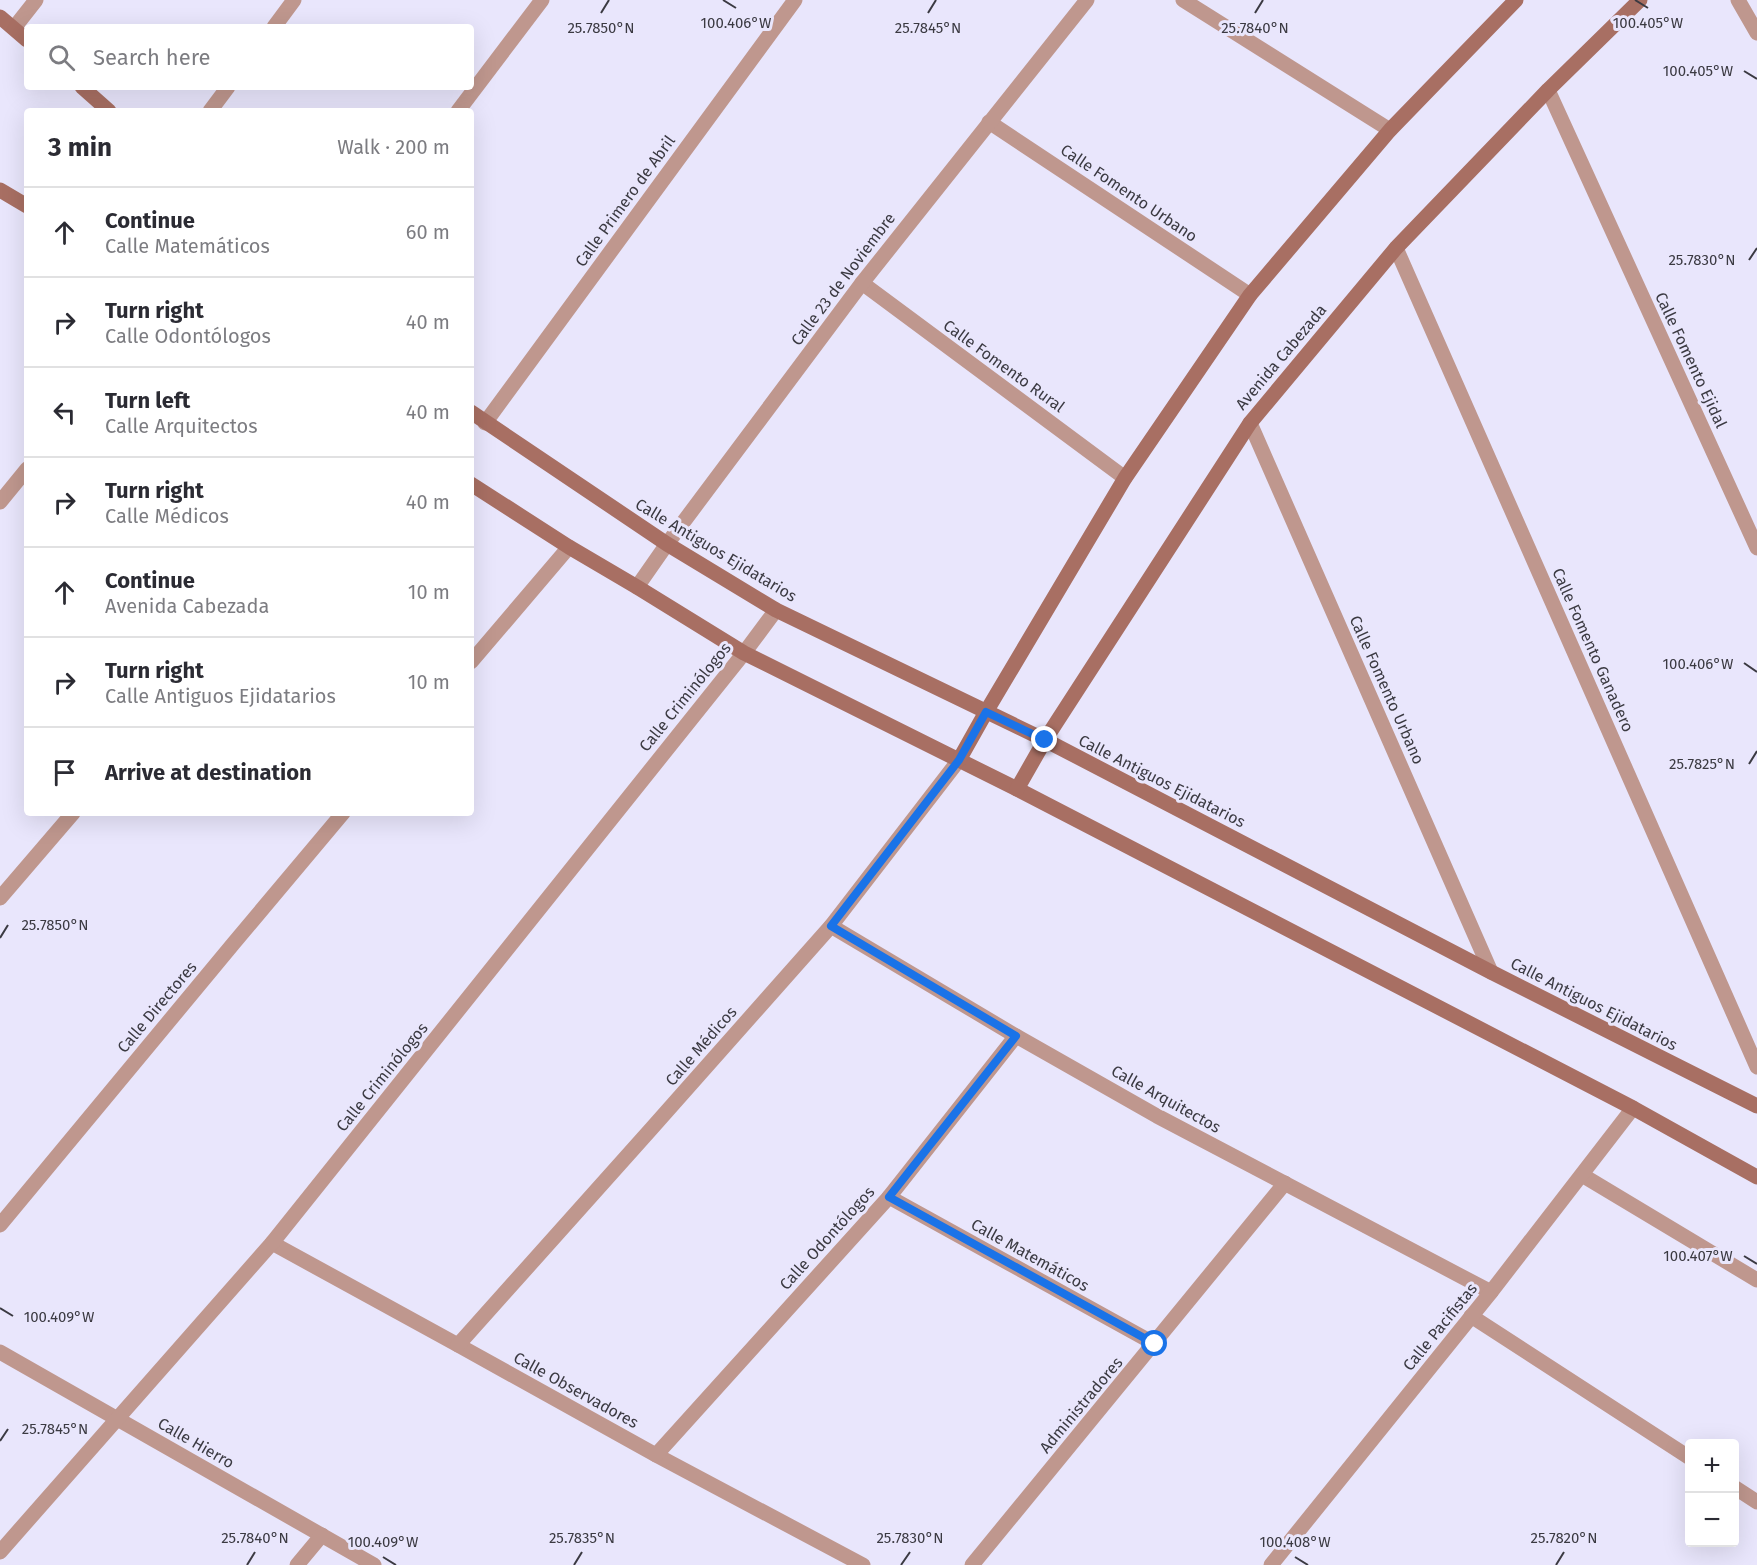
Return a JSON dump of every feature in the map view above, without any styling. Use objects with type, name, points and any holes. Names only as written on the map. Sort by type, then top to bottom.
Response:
[{"type":"street","points":[[14,28],[36,0]]},
{"type":"street","points":[[276,24],[294,0]]},
{"type":"street","points":[[474,90],[542,0]]},
{"type":"street","name":"Calle Primero de Abril","points":[[485,423],[795,0]]},
{"type":"street","name":"Calle 23 de Noviembre","points":[[638,587],[667,544],[862,283],[1087,0]]},
{"type":"street","points":[[1183,0],[1390,130]]},
{"type":"street","points":[[959,760],[1125,478],[1250,295],[1390,130],[1516,0]]},
{"type":"street","name":"Avenida Cabezada","points":[[1017,789],[1045,740],[1250,423],[1396,248],[1548,90],[1640,0]]},
{"type":"street","points":[[1738,0],[1757,33]]},
{"type":"street","points":[[0,17],[24,37]]},
{"type":"street","points":[[85,90],[106,108]]},
{"type":"street","points":[[212,108],[226,90]]},
{"type":"street","points":[[460,108],[474,90]]},
{"type":"street","name":"Calle Fomento Ejidal","points":[[1548,90],[1757,548]]},
{"type":"street","name":"Calle Fomento Urbano","points":[[989,122],[1250,295]]},
{"type":"street","points":[[0,190],[24,204]]},
{"type":"street","name":"Calle Fomento Ganadero","points":[[1396,248],[1757,1067]]},
{"type":"street","name":"Calle Fomento Rural","points":[[862,283],[1125,478]]},
{"type":"street","name":"Calle Antiguos Ejidatarios","points":[[474,414],[667,544],[776,610],[1045,740],[1491,972],[1757,1106]]},
{"type":"street","name":"Calle Fomento Urbano","points":[[1250,423],[1491,972]]},
{"type":"street","points":[[0,502],[22,485]]},
{"type":"street","points":[[474,486],[568,547],[638,587],[744,653],[1017,789],[1633,1108],[1757,1177]]},
{"type":"street","points":[[474,658],[568,547]]},
{"type":"street","name":"Calle Criminólogos","points":[[0,1552],[272,1244],[776,610]]},
{"type":"street","name":"Calle Médicos","points":[[458,1344],[831,926],[959,760]]},
{"type":"street","points":[[0,898],[70,816]]},
{"type":"street","name":"Calle Directores","points":[[0,1225],[341,816]]},
{"type":"street","name":"Calle Arquitectos","points":[[831,926],[1016,1036],[1157,1116],[1491,1292]]},
{"type":"street","name":"Calle Odontólogos","points":[[656,1455],[889,1197],[1016,1036]]},
{"type":"street","name":"Calle Pacifistas","points":[[1271,1565],[1491,1292],[1633,1108]]},
{"type":"street","points":[[1582,1174],[1757,1280]]},
{"type":"street","name":"Administradores","points":[[972,1565],[1285,1184]]},
{"type":"street","name":"Calle Matemáticos","points":[[889,1197],[1155,1344]]},
{"type":"street","name":"Calle Observadores","points":[[272,1244],[458,1344],[656,1455],[863,1565]]},
{"type":"street","points":[[1471,1316],[1685,1455]]},
{"type":"street","name":"Calle Hierro","points":[[0,1352],[374,1565]]},
{"type":"street","points":[[1739,1490],[1757,1502]]},
{"type":"street","points":[[297,1565],[322,1535]]},
{"type":"route","points":[[1045,740],[986,712],[959,760],[831,926],[1016,1036],[889,1197],[1155,1344]]}]
